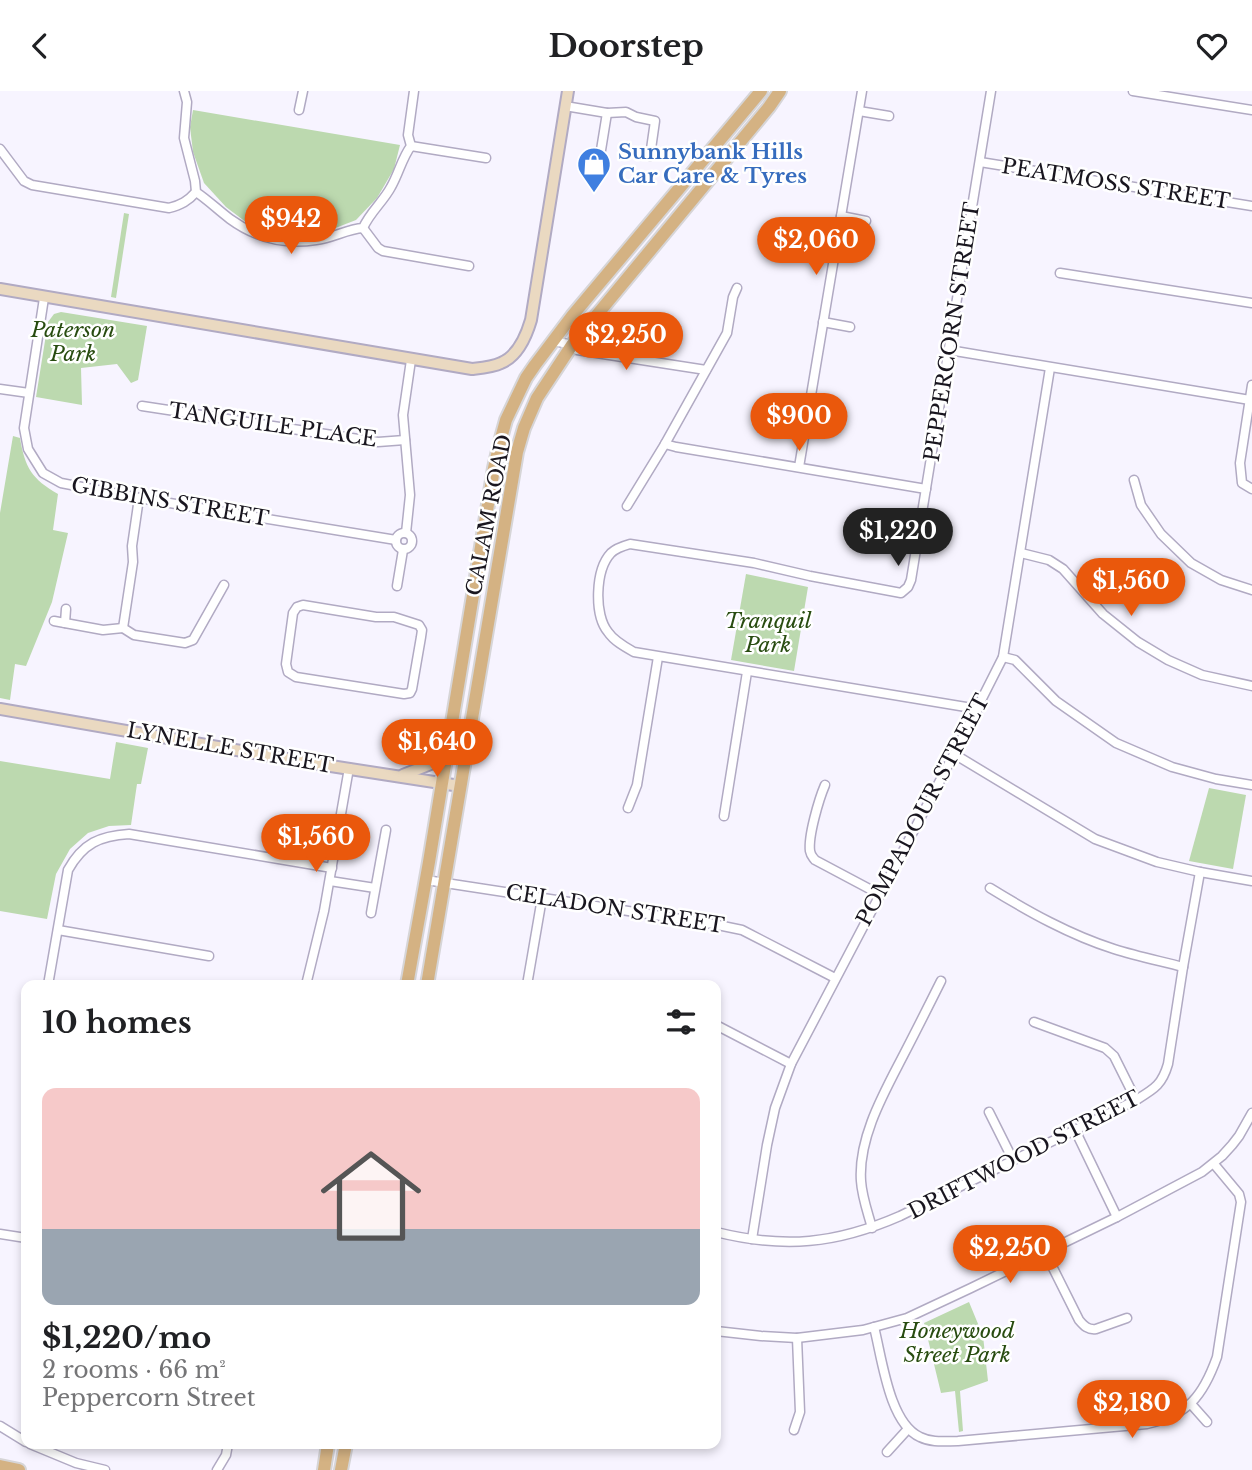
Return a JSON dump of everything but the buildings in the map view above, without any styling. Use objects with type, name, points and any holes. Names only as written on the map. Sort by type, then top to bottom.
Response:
[{"type":"main road","name":"CALAM ROAD","points":[[408,980],[488,501],[506,420],[526,378],[572,316],[761,91]]},
{"type":"main road","name":"CALAM ROAD","points":[[428,980],[517,452],[524,428],[537,398],[572,345],[780,91]]},
{"type":"main road","points":[[323,1468],[327,1449]]},
{"type":"main road","points":[[341,1470],[345,1449]]},
{"type":"main road","points":[[0,1466],[19,1470]]},
{"type":"street","points":[[183,91],[187,102],[184,138],[196,192]]},
{"type":"street","points":[[299,110],[303,91]]},
{"type":"street","points":[[411,146],[408,135],[414,91]]},
{"type":"street","points":[[0,289],[411,360],[472,369],[499,365],[510,359],[527,334],[531,320],[568,91]]},
{"type":"street","points":[[799,467],[862,91]]},
{"type":"street","name":"PEPPERCORN STREET","points":[[658,657],[634,652],[618,642],[607,632],[600,619],[598,594],[602,569],[612,552],[620,547],[639,545],[754,563],[901,593],[908,587],[991,91]]},
{"type":"street","points":[[1133,91],[1252,110]]},
{"type":"street","points":[[565,106],[607,113],[626,112],[655,121],[650,156]]},
{"type":"street","points":[[859,111],[889,116]]},
{"type":"street","points":[[601,150],[607,113]]},
{"type":"street","points":[[411,146],[486,158]]},
{"type":"street","points":[[363,228],[391,187],[411,146]]},
{"type":"street","points":[[0,149],[24,181],[32,185],[169,208],[180,205],[196,192]]},
{"type":"street","name":"PEATMOSS STREET","points":[[979,162],[1252,206]]},
{"type":"street","points":[[196,192],[241,227],[258,236],[281,241],[319,240],[351,229],[363,228]]},
{"type":"street","points":[[841,216],[866,221]]},
{"type":"street","points":[[363,228],[383,251],[468,266]]},
{"type":"street","points":[[1060,273],[1252,303]]},
{"type":"street","points":[[627,506],[727,334],[737,288]]},
{"type":"street","name":"GIBBINS STREET","points":[[44,298],[24,428],[28,449],[43,473],[61,483],[139,498],[396,540]]},
{"type":"street","points":[[823,322],[850,327]]},
{"type":"street","points":[[554,341],[572,345],[578,350],[706,370]]},
{"type":"street","points":[[949,350],[1250,400]]},
{"type":"street","points":[[406,533],[410,495],[404,415],[411,360]]},
{"type":"street","name":"POMPADOUR STREET","points":[[752,1239],[775,1108],[791,1063],[1003,657],[1050,368]]},
{"type":"street","points":[[1252,385],[1240,463],[1242,483],[1252,489]]},
{"type":"street","points":[[0,389],[29,393]]},
{"type":"street","name":"TANGUILE PLACE","points":[[142,406],[378,442],[405,440]]},
{"type":"street","points":[[665,444],[926,489]]},
{"type":"street","points":[[1135,480],[1141,505],[1161,534],[1191,563],[1221,580],[1252,590]]},
{"type":"street","points":[[123,628],[139,498]]},
{"type":"street","points":[[406,533],[413,541],[411,547],[403,550],[396,540],[399,535],[406,533]]},
{"type":"street","points":[[397,586],[403,550]]},
{"type":"street","points":[[1021,553],[1049,560],[1063,569],[1103,614],[1138,642],[1168,660],[1202,675],[1252,686]]},
{"type":"street","points":[[54,621],[103,630],[123,628],[134,635],[185,643],[192,640],[224,585]]},
{"type":"street","points":[[303,605],[376,617],[394,617],[412,622],[422,629],[410,693],[296,677],[288,672],[286,664],[293,613],[298,607],[303,605]]},
{"type":"street","points":[[65,623],[66,609]]},
{"type":"street","points":[[628,808],[637,785],[658,657],[978,709]]},
{"type":"street","points":[[1003,657],[1015,660],[1056,701],[1116,743],[1172,768],[1252,785]]},
{"type":"street","points":[[724,816],[747,672]]},
{"type":"street","name":"LYNELLE STREET","points":[[0,709],[460,786]]},
{"type":"street","points":[[400,776],[433,762],[448,746]]},
{"type":"street","points":[[954,754],[1095,839],[1157,862],[1252,881]]},
{"type":"street","points":[[307,980],[330,881],[349,768]]},
{"type":"street","points":[[825,785],[819,799],[810,844],[811,854],[816,860],[879,894]]},
{"type":"street","points":[[371,913],[386,830]]},
{"type":"street","points":[[49,980],[68,870],[75,857],[92,843],[110,835],[129,834],[332,867]]},
{"type":"street","name":"DRIFTWOOD STREET","points":[[721,1233],[784,1242],[840,1237],[873,1228],[1136,1100],[1155,1088],[1164,1078],[1168,1064],[1200,872]]},
{"type":"street","name":"CELADON STREET","points":[[426,880],[742,930],[835,978]]},
{"type":"street","points":[[330,881],[375,888]]},
{"type":"street","points":[[990,888],[1063,929],[1113,949],[1183,967]]},
{"type":"street","points":[[528,980],[542,898]]},
{"type":"street","points":[[58,930],[209,956]]},
{"type":"street","points":[[873,1228],[861,1179],[870,1128],[880,1100],[941,981]]},
{"type":"street","points":[[1034,1022],[1105,1048],[1114,1056],[1136,1100]]},
{"type":"street","points":[[721,1028],[791,1063]]},
{"type":"street","points":[[989,1112],[1013,1160]]},
{"type":"street","points":[[721,1332],[797,1338],[836,1334],[874,1327],[927,1310],[1117,1217],[1214,1164],[1239,1136],[1252,1113]]},
{"type":"street","points":[[1075,1130],[1117,1217]]},
{"type":"street","points":[[874,1327],[898,1415],[907,1430],[932,1441],[1147,1424],[1164,1420],[1191,1404],[1210,1377],[1217,1357],[1241,1202],[1239,1194],[1214,1164]]},
{"type":"street","points":[[0,1234],[21,1237]]},
{"type":"street","points":[[1045,1252],[1083,1325],[1096,1329],[1127,1318]]},
{"type":"street","points":[[794,1430],[800,1412],[797,1338]]},
{"type":"street","points":[[1191,1404],[1207,1422]]},
{"type":"street","points":[[0,1426],[21,1439]]},
{"type":"street","points":[[887,1452],[907,1430]]},
{"type":"street","points":[[42,1449],[76,1463],[105,1470]]},
{"type":"street","points":[[217,1470],[227,1449]]},
{"type":"green space","points":[[193,110],[400,145],[394,169],[377,198],[356,220],[320,234],[288,236],[255,229],[226,207],[204,183],[193,152],[190,127]]},
{"type":"green space","points":[[124,213],[129,214],[116,298],[111,297]]},
{"type":"green space","name":"Paterson Park","points":[[61,312],[147,326],[138,380],[131,383],[117,364],[81,368],[82,405],[36,397],[48,322],[54,314]]},
{"type":"green space","points":[[13,436],[20,438],[31,472],[58,494],[53,530],[68,533],[52,602],[26,666],[15,664],[10,700],[0,698],[0,513]]},
{"type":"green space","name":"Tranquil Park","points":[[746,574],[808,587],[794,671],[731,660]]},
{"type":"green space","points":[[116,742],[148,748],[141,784],[137,784],[131,825],[109,826],[88,833],[70,849],[56,874],[47,919],[0,911],[0,761],[110,779]]},
{"type":"green space","points":[[1209,788],[1246,795],[1233,869],[1189,861]]},
{"type":"green space","name":"Honeywood Street Park","points":[[969,1302],[983,1336],[988,1381],[960,1391],[963,1431],[959,1432],[955,1391],[941,1393],[924,1323]]},
{"type":"place","name":"Sunnybank Hills Car Care & Tyres","points":[[594,194]]}]
